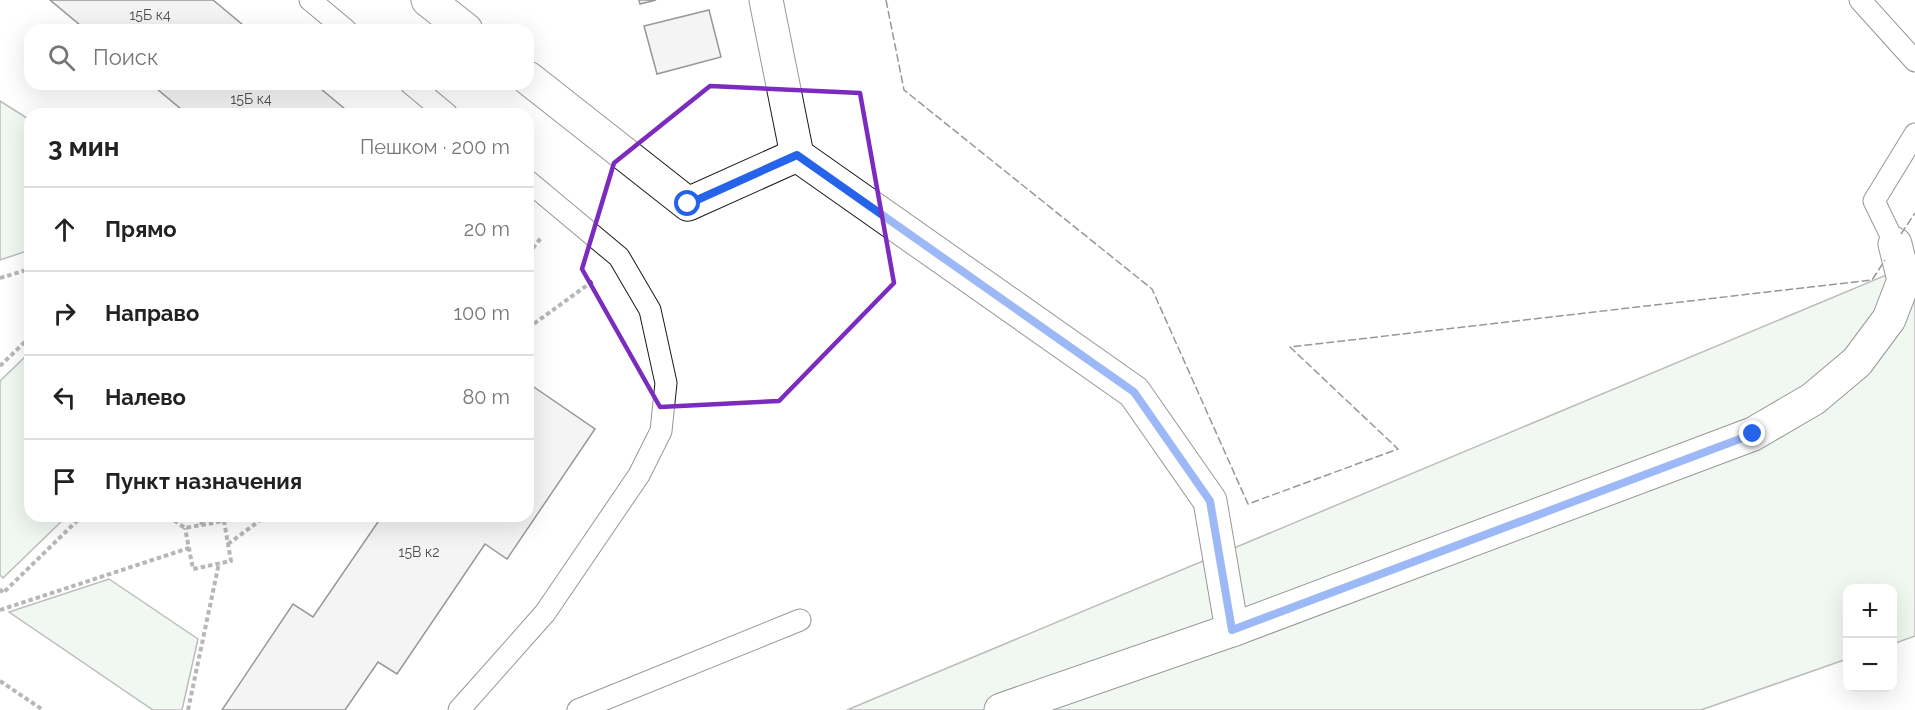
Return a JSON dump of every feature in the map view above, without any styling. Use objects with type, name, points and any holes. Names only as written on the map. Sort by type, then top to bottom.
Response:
[{"type":"street","points":[[428,0],[458,24]]},
{"type":"street","points":[[766,0],[797,155],[1134,392],[1210,501],[1232,630]]},
{"type":"street","points":[[534,83],[688,204],[797,155]]},
{"type":"street","points":[[1001,710],[1232,630],[1753,434],[1813,399],[1864,354],[1889,319],[1904,280],[1895,244]]},
{"type":"lane","points":[[310,0],[339,24]]},
{"type":"lane","points":[[1860,0],[1915,61]]},
{"type":"lane","points":[[418,90],[440,108]]},
{"type":"lane","points":[[1895,244],[1874,201],[1915,134]]},
{"type":"lane","points":[[459,710],[546,613],[639,475],[661,431],[666,383],[650,310],[621,260],[534,186]]},
{"type":"lane","points":[[578,710],[800,620]]},
{"type":"path","points":[[534,324],[621,260]]},
{"type":"path","points":[[0,278],[24,270]]},
{"type":"path","points":[[0,366],[24,343]]},
{"type":"path","points":[[0,590],[3,593],[76,522]]},
{"type":"path","points":[[176,522],[185,528],[193,569],[231,561],[224,522]]},
{"type":"path","points":[[185,528],[218,522]]},
{"type":"path","points":[[228,544],[258,522]]},
{"type":"path","points":[[0,610],[189,548]]},
{"type":"path","points":[[188,710],[219,563]]},
{"type":"path","points":[[0,681],[43,710]]},
{"type":"highlighted area","points":[[710,86],[860,93],[894,283],[779,401],[660,407],[582,269],[614,163]]},
{"type":"green space","points":[[0,101],[24,116],[24,252],[0,260]]},
{"type":"green space","points":[[1915,263],[1915,636],[1897,643],[1897,584],[1843,584],[1843,660],[1701,710],[847,710]]},
{"type":"green space","points":[[24,358],[24,522],[61,522],[3,578],[0,575],[0,381]]},
{"type":"green space","points":[[109,579],[198,639],[182,710],[153,710],[9,612]]},
{"type":"building","points":[[50,0],[213,0],[242,24],[79,24]]},
{"type":"building","points":[[639,0],[656,0],[640,4]]},
{"type":"building","points":[[709,10],[721,57],[657,74],[644,26]]},
{"type":"building","points":[[158,90],[322,90],[344,108],[180,108]]},
{"type":"building","points":[[534,387],[595,429],[534,519]]},
{"type":"building","points":[[378,522],[532,522],[507,559],[485,544],[397,674],[378,662],[345,710],[222,710],[293,604],[313,617]]},
{"type":"fence","points":[[886,0],[904,90],[1152,289],[1248,504],[1398,449],[1290,347],[1872,280],[1885,260]]},
{"type":"fence","points":[[1901,234],[1915,213]]},
{"type":"route","points":[[688,204],[797,155],[1134,392],[1210,501],[1232,630],[1753,434]]}]
